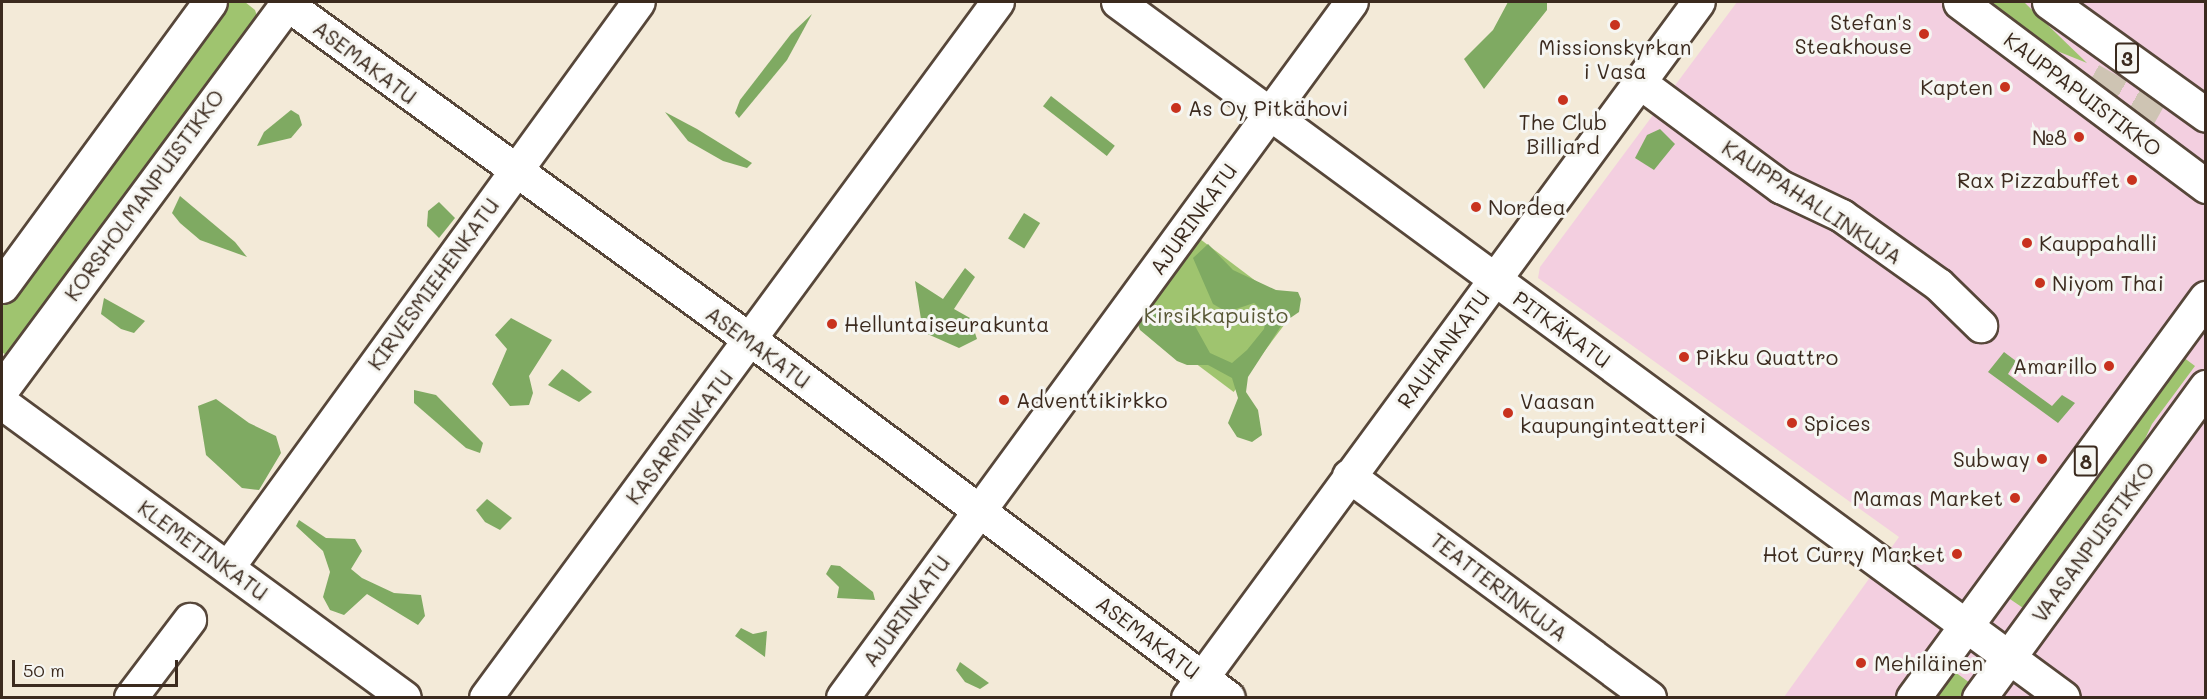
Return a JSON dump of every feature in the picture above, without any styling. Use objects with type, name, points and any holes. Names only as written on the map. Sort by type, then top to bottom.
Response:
[{"type":"main road","points":[[2,286],[210,2]]},
{"type":"main road","name":"KORSHOLMANPUISTIKKO","points":[[2,389],[286,2]]},
{"type":"main road","name":"KAUPPAPUISTIKKO","points":[[1960,2],[2205,186]]},
{"type":"main road","name":"3","points":[[2049,2],[2205,115]]},
{"type":"main road","name":"8","points":[[1913,698],[2205,297]]},
{"type":"main road","name":"VAASANPUISTIKKO","points":[[1979,698],[2205,387]]},
{"type":"street","name":"ASEMAKATU","points":[[286,2],[514,171],[751,341],[979,511],[1196,688],[1229,698]]},
{"type":"street","name":"KIRVESMIEHENKATU","points":[[228,568],[514,171],[639,2]]},
{"type":"street","name":"KASARMINKATU","points":[[486,698],[751,341],[998,2]]},
{"type":"street","name":"PITKÄKATU","points":[[1118,2],[1271,112],[2064,698]]},
{"type":"street","name":"AJURINKATU","points":[[843,698],[1352,2]]},
{"type":"street","name":"RAUHANKATU","points":[[1196,688],[1349,476],[1699,2]]},
{"type":"street","points":[[1989,23],[2097,71],[2041,2]]},
{"type":"street","name":"KAUPPAHALLINKUJA","points":[[1639,82],[1781,187],[1842,216],[1929,279],[1981,326]]},
{"type":"street","name":"KLEMETINKATU","points":[[2,403],[405,698]]},
{"type":"street","name":"TEATTERINKUJA","points":[[1349,476],[1650,698]]},
{"type":"street","points":[[131,698],[190,620]]},
{"type":"shaded area","points":[[1737,2],[2205,2],[2205,697],[1784,697],[1899,537],[1538,278],[1540,267]]},
{"type":"green space","points":[[224,2],[245,2],[255,10],[257,16],[7,356],[2,352],[2,304]]},
{"type":"green space","points":[[1508,2],[1547,2],[1547,10],[1484,89],[1464,59],[1493,30]]},
{"type":"green space","points":[[1979,2],[2024,2],[2087,63],[2052,49]]},
{"type":"green space","points":[[812,14],[787,60],[739,118],[735,113],[740,100],[791,34]]},
{"type":"green space","points":[[1051,96],[1115,146],[1107,156],[1043,106]]},
{"type":"green space","points":[[291,110],[299,115],[302,125],[291,138],[257,146],[264,132]]},
{"type":"green space","points":[[665,112],[752,163],[747,168],[723,161],[688,141]]},
{"type":"green space","points":[[1660,129],[1675,144],[1654,170],[1635,158],[1647,135]]},
{"type":"green space","points":[[180,196],[235,242],[247,257],[200,240],[180,223],[172,213]]},
{"type":"green space","points":[[439,202],[455,218],[439,238],[427,226],[428,211]]},
{"type":"green space","points":[[1024,213],[1040,223],[1024,249],[1008,238]]},
{"type":"green space","name":"Kirsikkapuisto","points":[[1200,239],[1295,311],[1234,392],[1139,320]]},
{"type":"green space","points":[[1208,244],[1233,270],[1276,290],[1298,292],[1301,299],[1299,312],[1283,323],[1248,377],[1246,392],[1258,410],[1262,435],[1252,442],[1237,437],[1228,423],[1238,398],[1232,378],[1208,365],[1187,365],[1177,361],[1140,330],[1137,322],[1157,312],[1188,322],[1195,326],[1210,353],[1232,363],[1247,350],[1264,329],[1267,314],[1254,303],[1227,312],[1213,304],[1193,258]]},
{"type":"green space","points":[[965,268],[975,277],[954,309],[970,318],[977,339],[959,348],[923,332],[915,281],[943,299]]},
{"type":"green space","points":[[104,298],[145,321],[134,333],[121,329],[101,314]]},
{"type":"green space","points":[[511,318],[552,340],[529,376],[533,393],[529,405],[510,406],[492,384],[507,349],[495,335]]},
{"type":"green space","points":[[2004,352],[2016,361],[2008,374],[2052,406],[2062,395],[2075,403],[2058,423],[1988,372]]},
{"type":"green space","points":[[2179,354],[2195,366],[2152,424],[2130,471],[2029,612],[2004,595]]},
{"type":"green space","points":[[562,369],[592,392],[579,402],[548,385]]},
{"type":"green space","points":[[414,390],[436,395],[483,443],[480,453],[466,448],[414,403]]},
{"type":"green space","points":[[216,399],[249,423],[276,436],[281,453],[259,490],[242,488],[206,455],[198,406]]},
{"type":"green space","points":[[487,499],[512,518],[500,530],[485,522],[476,510]]},
{"type":"green space","points":[[299,520],[326,538],[355,539],[362,551],[351,569],[362,578],[394,593],[421,595],[425,616],[418,625],[367,594],[344,615],[330,610],[323,597],[330,572],[323,551],[296,526]]},
{"type":"green space","points":[[831,565],[840,566],[873,592],[875,600],[837,598],[839,587],[826,574]]},
{"type":"green space","points":[[741,628],[753,634],[767,631],[765,657],[735,636]]},
{"type":"green space","points":[[960,662],[989,683],[980,689],[965,682],[956,670]]},
{"type":"green space","points":[[1951,669],[1974,686],[1966,697],[1930,698]]},
{"type":"tunnel","points":[[2091,79],[2158,117]]},
{"type":"place","name":"Missionskyrkan i Vasa","points":[[1615,25]]},
{"type":"place","name":"Stefan's Steakhouse","points":[[1924,34]]},
{"type":"place","name":"Kapten","points":[[2005,87]]},
{"type":"place","name":"The Club Billiard","points":[[1563,100]]},
{"type":"place","name":"As Oy Pitkähovi","points":[[1176,108]]},
{"type":"place","name":"№8","points":[[2079,137]]},
{"type":"place","name":"Rax Pizzabuffet","points":[[2132,180]]},
{"type":"place","name":"Nordea","points":[[1476,207]]},
{"type":"place","name":"Kauppahalli","points":[[2027,243]]},
{"type":"place","name":"Niyom Thai","points":[[2040,283]]},
{"type":"place","name":"Helluntaiseurakunta","points":[[832,324]]},
{"type":"place","name":"Pikku Quattro","points":[[1684,357]]},
{"type":"place","name":"Amarillo","points":[[2109,366]]},
{"type":"place","name":"Adventtikirkko","points":[[1004,400]]},
{"type":"place","name":"Vaasan kaupunginteatteri","points":[[1508,413]]},
{"type":"place","name":"Spices","points":[[1792,423]]},
{"type":"place","name":"Subway","points":[[2042,459]]},
{"type":"place","name":"Mamas Market","points":[[2015,498]]},
{"type":"place","name":"Hot Curry Market","points":[[1957,554]]},
{"type":"place","name":"Mehiläinen","points":[[1861,663]]}]
